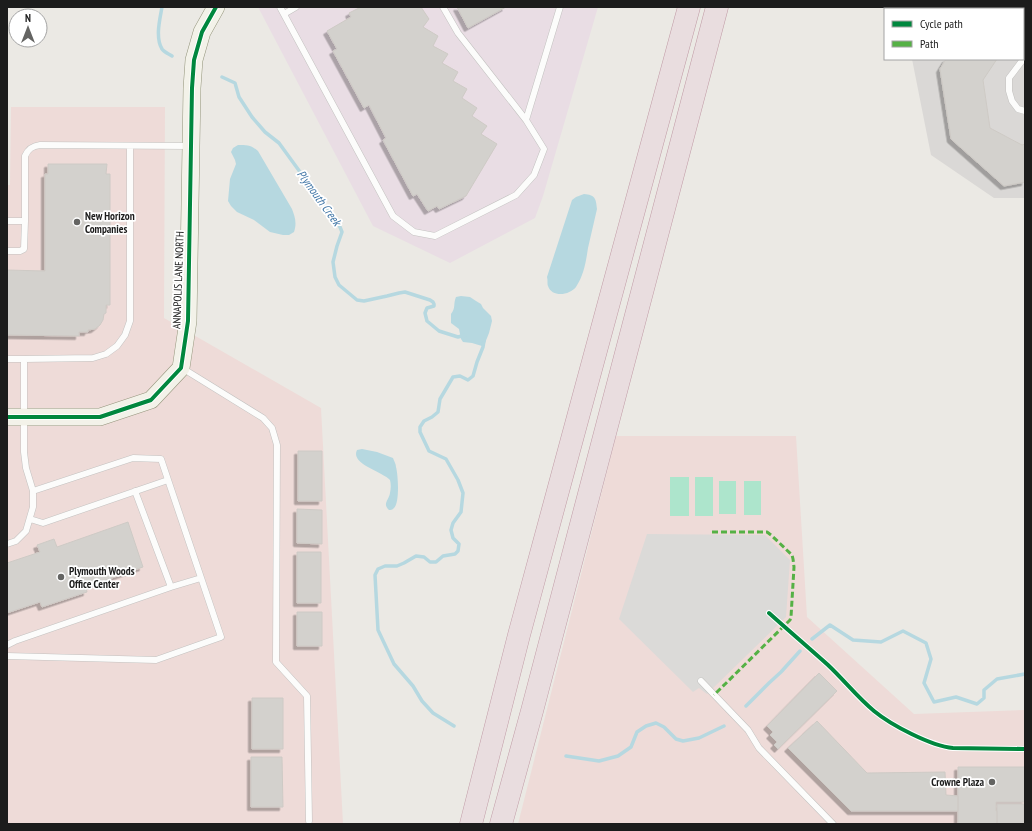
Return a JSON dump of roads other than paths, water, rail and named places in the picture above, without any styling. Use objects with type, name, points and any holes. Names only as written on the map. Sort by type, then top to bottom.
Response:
[{"type":"highway","points":[[471,824],[519,635],[689,7]]},
{"type":"highway","points":[[500,824],[532,712],[718,7]]},
{"type":"street","name":"ANNAPOLIS LANE NORTH","points":[[181,368],[188,321],[192,88],[194,60],[202,32],[216,7]]},
{"type":"street","points":[[7,417],[100,418],[151,400],[181,368]]},
{"type":"lane","points":[[280,7],[393,216],[414,232],[435,236],[516,195],[534,175],[544,149],[526,120],[458,33],[442,7]]},
{"type":"lane","points":[[284,14],[296,7]]},
{"type":"lane","points":[[526,120],[560,7]]},
{"type":"lane","points":[[1023,60],[1009,78],[1009,91],[1012,102],[1018,109],[1025,111]]},
{"type":"lane","points":[[7,251],[20,251],[24,249],[25,156],[28,150],[33,146],[191,146]]},
{"type":"lane","points":[[7,359],[93,358],[106,354],[117,346],[125,335],[130,321],[130,146]]},
{"type":"lane","points":[[7,221],[25,221]]},
{"type":"lane","points":[[7,544],[16,541],[26,530],[33,507],[33,492],[26,468],[24,452],[24,359]]},
{"type":"lane","points":[[181,368],[262,418],[272,428],[277,444],[276,662],[307,696],[309,821]]},
{"type":"lane","points":[[7,656],[156,660],[221,638],[161,459],[133,458],[33,492]]},
{"type":"lane","points":[[30,519],[43,523],[168,480]]},
{"type":"lane","points":[[135,492],[171,587]]},
{"type":"lane","points":[[7,645],[171,587],[201,578]]},
{"type":"lane","points":[[701,681],[748,730],[759,748],[833,824]]},
{"type":"water","points":[[238,145],[249,146],[258,151],[292,209],[295,220],[294,232],[289,235],[283,235],[270,232],[254,220],[237,212],[231,206],[228,201],[230,179],[236,164],[231,152],[233,148]]},
{"type":"water","points":[[584,194],[593,196],[597,209],[584,268],[579,282],[573,290],[566,293],[557,294],[550,290],[547,277],[572,200]]},
{"type":"water","points":[[456,297],[470,297],[481,304],[491,316],[492,321],[489,333],[485,343],[482,346],[463,342],[459,329],[451,323],[451,314]]},
{"type":"water","points":[[362,449],[377,452],[393,458],[397,471],[398,488],[396,505],[392,510],[389,510],[386,506],[391,486],[390,480],[368,467],[358,459],[356,455],[357,450]]},
{"type":"waterway","name":"Plymouth Creek","points":[[162,7],[159,28],[160,44],[162,49],[172,56]]},
{"type":"waterway","name":"Plymouth Creek","points":[[222,77],[235,83],[239,97],[252,117],[265,132],[279,143],[340,227],[342,232],[333,262],[335,277],[339,285],[357,300],[364,301],[405,292],[430,300],[433,302],[434,306],[427,308],[425,313],[427,321],[439,331],[458,337],[465,335]]},
{"type":"waterway","name":"Plymouth Creek","points":[[454,726],[433,713],[394,664],[378,630],[375,575],[378,569],[385,566],[397,566],[416,556],[424,557],[430,562],[436,562],[443,556],[455,554],[458,551],[459,544],[453,538],[451,530],[453,523],[461,512],[463,493],[458,480],[446,459],[429,451],[420,432],[420,427],[424,421],[438,412],[440,399],[453,377],[460,376],[468,380],[473,376],[484,341]]},
{"type":"waterway","name":"Plymouth Creek","points":[[812,639],[830,625],[853,640],[881,642],[903,631],[926,643],[931,659],[924,683],[934,702],[956,697],[977,704],[984,698],[984,690],[997,679],[1025,674]]},
{"type":"waterway","name":"Plymouth Creek","points":[[746,706],[800,651]]},
{"type":"waterway","name":"Plymouth Creek","points":[[566,756],[599,761],[618,756],[631,747],[637,732],[646,726],[656,723],[664,727],[676,739],[683,741],[699,738],[724,726]]},
{"type":"place","name":"New Horizon Companies","points":[[77,222]]},
{"type":"place","name":"Plymouth Woods Office Center","points":[[61,577]]},
{"type":"place","name":"Crowne Plaza","points":[[992,782]]}]
